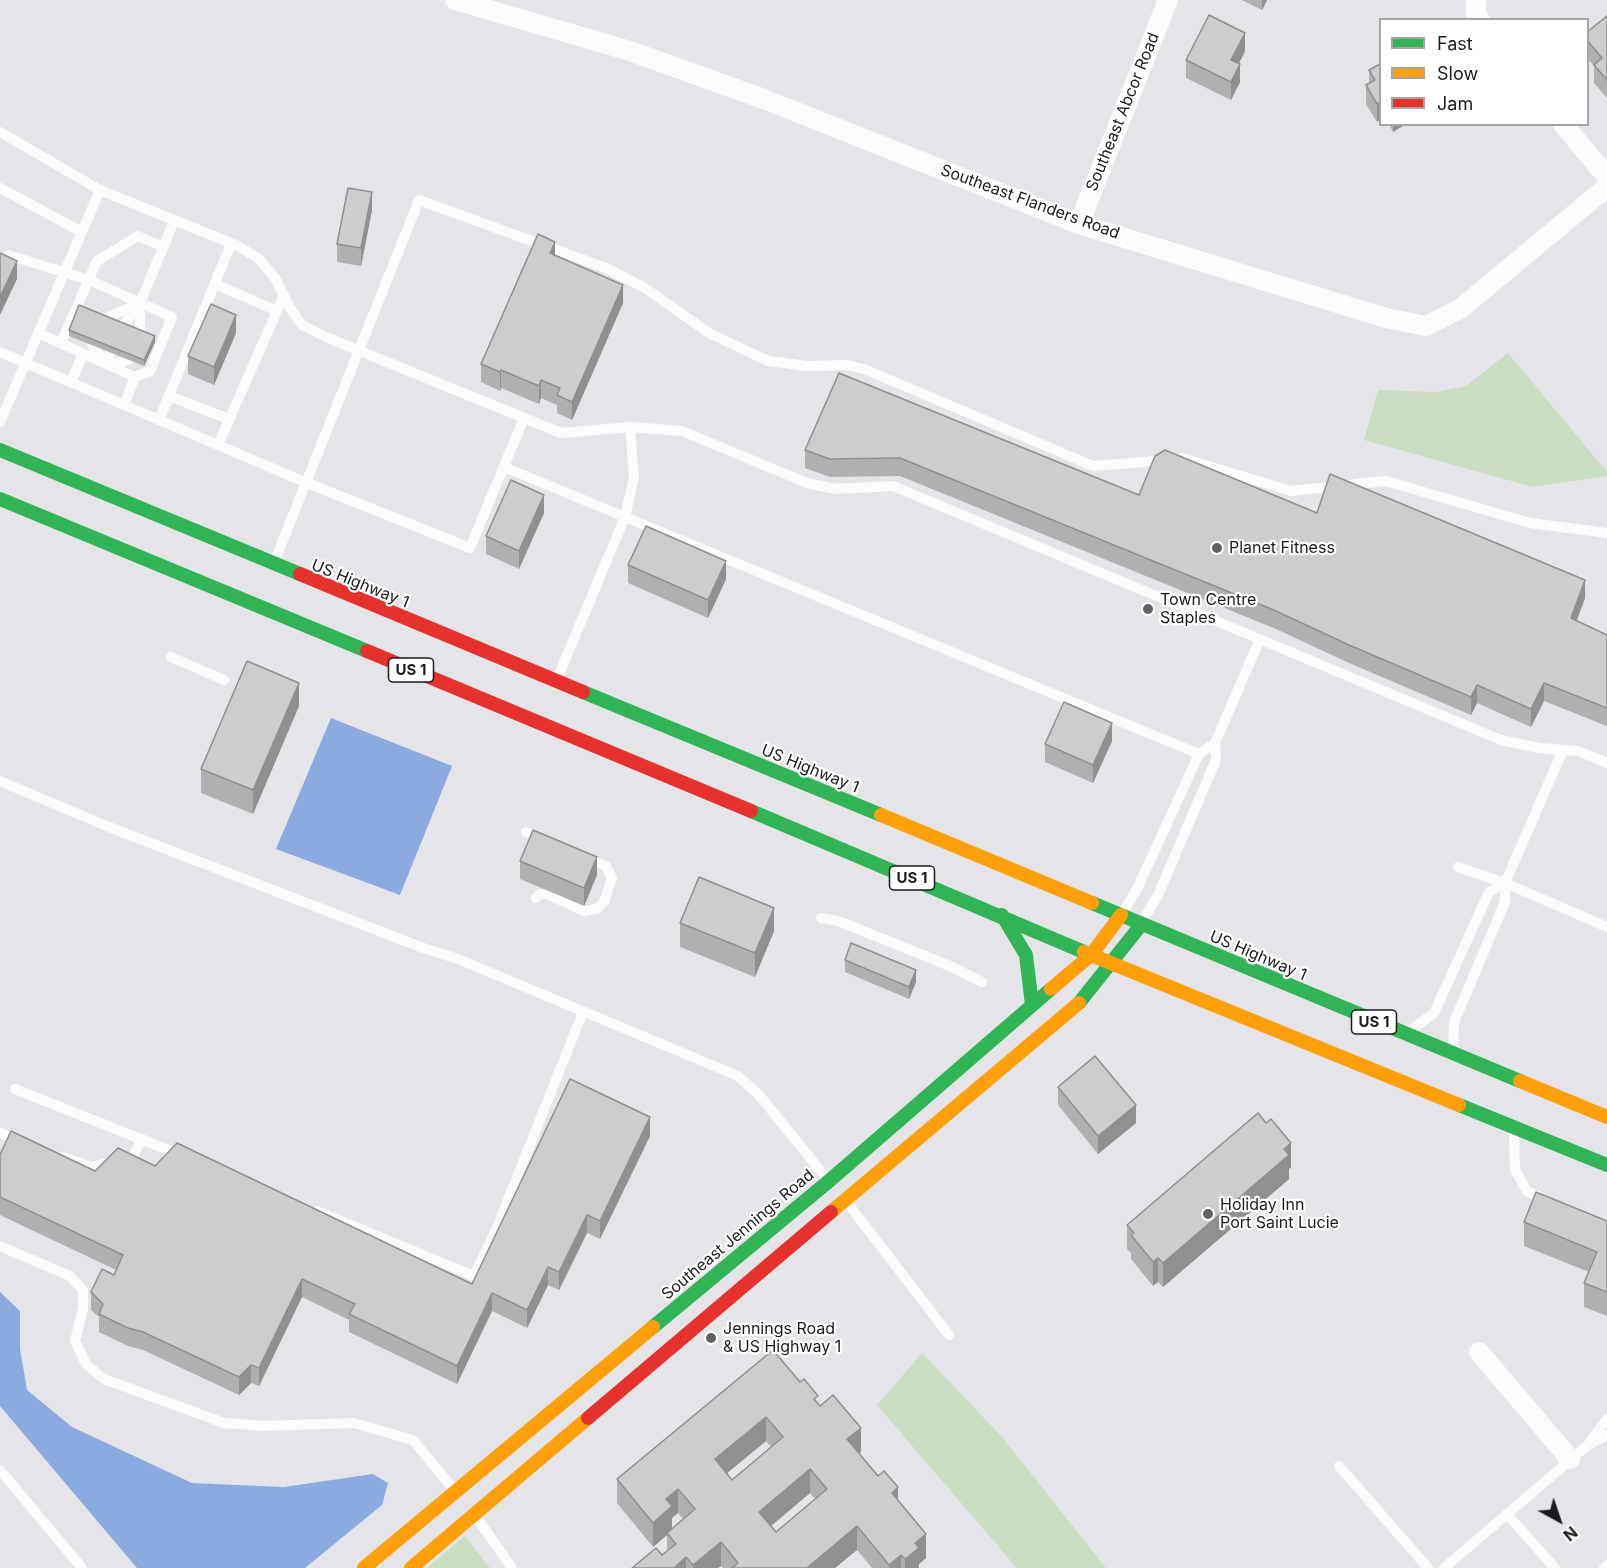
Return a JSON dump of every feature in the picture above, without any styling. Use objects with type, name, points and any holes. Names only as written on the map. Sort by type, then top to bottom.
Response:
[{"type":"main road","name":"US Highway 1","points":[[0,450],[273,566],[1607,1118]]},
{"type":"main road","points":[[11,470],[45,470]]},
{"type":"main road","name":"US 1","points":[[0,499],[1002,915],[1090,955],[1607,1165]]},
{"type":"main road","points":[[1002,915],[1026,955],[1030,972],[1032,1005]]},
{"type":"main road","name":"Southeast Jennings Road","points":[[364,1568],[465,1503],[837,1191],[1032,1005],[1090,955],[1121,915]]},
{"type":"main road","name":"Southeast Jennings Road","points":[[411,1568],[465,1503],[837,1191],[1083,999],[1113,964],[1140,925]]},
{"type":"street","name":"Southeast Flanders Road","points":[[455,0],[630,51],[760,98],[1079,224],[1386,318],[1426,327],[1460,309],[1607,187]]},
{"type":"street","name":"Southeast Abcor Road","points":[[1079,224],[1168,0]]},
{"type":"street","points":[[1476,0],[1478,18]]},
{"type":"street","points":[[1565,126],[1607,177]]},
{"type":"street","points":[[1479,1352],[1570,1460]]},
{"type":"lane","points":[[0,132],[100,190],[231,244],[259,259],[275,278],[303,325],[360,351],[561,433],[630,427],[682,431],[807,483],[835,489],[892,486],[1501,740],[1578,751],[1607,763]]},
{"type":"lane","points":[[0,188],[82,232]]},
{"type":"lane","points":[[0,422],[100,190]]},
{"type":"lane","points":[[273,566],[419,200],[606,268],[645,288],[709,333],[768,361],[807,366],[847,364],[864,369],[1093,466],[1182,458],[1292,491],[1386,481],[1530,523],[1607,533]]},
{"type":"lane","points":[[121,328],[140,303],[174,221]]},
{"type":"lane","points":[[61,344],[97,261],[138,236],[163,247]]},
{"type":"lane","points":[[159,420],[231,244]]},
{"type":"lane","points":[[8,255],[89,280],[172,317],[150,371],[135,377],[38,333]]},
{"type":"lane","points":[[215,284],[277,311]]},
{"type":"lane","points":[[218,445],[284,295]]},
{"type":"lane","points":[[102,320],[140,303]]},
{"type":"lane","points":[[140,303],[140,336]]},
{"type":"lane","points":[[92,345],[108,365]]},
{"type":"lane","points":[[0,352],[307,483],[470,548],[524,418]]},
{"type":"lane","points":[[108,365],[110,352]]},
{"type":"lane","points":[[70,382],[83,354]]},
{"type":"lane","points":[[108,365],[129,360]]},
{"type":"lane","points":[[124,405],[135,377]]},
{"type":"lane","points":[[169,396],[229,419]]},
{"type":"lane","points":[[556,682],[625,517],[634,477],[630,427]]},
{"type":"lane","points":[[504,467],[1199,754]]},
{"type":"lane","points":[[1140,925],[1158,895],[1216,760],[1215,743],[1260,639]]},
{"type":"lane","points":[[171,657],[224,680]]},
{"type":"lane","points":[[1121,915],[1138,887],[1199,754],[1215,743]]},
{"type":"lane","points":[[1453,1054],[1454,1022],[1505,902],[1505,883],[1563,750]]},
{"type":"lane","points":[[0,781],[109,828],[426,950],[458,959],[738,1076],[759,1095],[949,1335]]},
{"type":"lane","points":[[526,832],[556,845]]},
{"type":"lane","points":[[536,898],[540,894],[547,894],[584,911],[597,909],[604,902],[612,878],[606,866],[576,853]]},
{"type":"lane","points":[[1458,867],[1505,883],[1607,927]]},
{"type":"lane","points":[[1405,1035],[1434,1013],[1489,892],[1505,883]]},
{"type":"lane","points":[[821,918],[838,921],[950,966],[982,982]]},
{"type":"lane","points":[[308,1207],[474,1276],[495,1232],[583,1012]]},
{"type":"lane","points":[[15,1089],[195,1161]]},
{"type":"lane","points":[[1514,1128],[1515,1170],[1527,1191],[1556,1206]]},
{"type":"lane","points":[[0,1133],[30,1144]]},
{"type":"lane","points":[[50,1152],[91,1167],[133,1156],[142,1139]]},
{"type":"lane","points":[[0,1246],[70,1276],[82,1290],[83,1308],[75,1341],[86,1364],[105,1379],[224,1423],[262,1426],[354,1423],[412,1440],[465,1503],[512,1568]]},
{"type":"lane","points":[[1588,1445],[1607,1419]]},
{"type":"lane","points":[[1444,1568],[1588,1445],[1607,1435]]},
{"type":"lane","points":[[1340,1466],[1428,1568]]},
{"type":"lane","points":[[0,1470],[82,1568]]},
{"type":"lane","points":[[1507,1514],[1555,1568]]},
{"type":"green space","points":[[1508,353],[1607,472],[1607,476],[1533,487],[1364,440],[1378,390],[1436,392],[1466,386]]},
{"type":"green space","points":[[922,1353],[1002,1437],[1106,1568],[1017,1568],[877,1405]]},
{"type":"green space","points":[[465,1536],[490,1568],[427,1568]]},
{"type":"water","points":[[331,718],[452,766],[400,895],[276,849]]},
{"type":"water","points":[[0,1292],[20,1311],[20,1349],[27,1390],[72,1427],[192,1483],[284,1487],[373,1474],[388,1483],[382,1505],[305,1568],[137,1568],[0,1406]]},
{"type":"building","points":[[1209,15],[1245,33],[1231,60],[1240,64],[1231,82],[1186,60]]},
{"type":"building","points":[[1607,16],[1607,80],[1594,65],[1602,58],[1589,42],[1589,30]]},
{"type":"building","points":[[1379,65],[1379,103],[1377,104],[1366,85],[1375,80],[1369,70]]},
{"type":"building","points":[[348,188],[372,192],[361,248],[337,244]]},
{"type":"building","points":[[538,234],[555,242],[550,253],[623,285],[572,402],[557,395],[560,388],[541,380],[539,386],[481,364]]},
{"type":"building","points":[[0,253],[17,261],[0,297]]},
{"type":"building","points":[[211,304],[236,315],[214,367],[188,356]]},
{"type":"building","points":[[79,305],[155,336],[144,360],[69,330]]},
{"type":"building","points":[[839,373],[1139,495],[1155,456],[1165,450],[1317,513],[1330,474],[1585,580],[1571,618],[1607,635],[1607,708],[1544,683],[1531,709],[1477,685],[1471,697],[1276,611],[900,458],[830,459],[805,450]]},
{"type":"building","points":[[511,480],[544,495],[519,551],[486,536]]},
{"type":"building","points":[[646,526],[726,561],[708,600],[628,565]]},
{"type":"building","points":[[247,661],[299,683],[253,790],[201,769]]},
{"type":"building","points":[[1064,702],[1112,723],[1093,765],[1045,744]]},
{"type":"building","points":[[533,830],[597,857],[584,888],[520,861]]},
{"type":"building","points":[[699,877],[774,908],[755,953],[680,923]]},
{"type":"building","points":[[851,943],[916,970],[909,987],[845,960]]},
{"type":"building","points":[[1095,1056],[1136,1105],[1098,1136],[1058,1087]]},
{"type":"building","points":[[570,1079],[650,1117],[600,1221],[587,1215],[559,1272],[548,1267],[527,1310],[492,1293],[457,1366],[349,1314],[355,1304],[302,1279],[259,1368],[251,1365],[239,1377],[99,1314],[103,1304],[91,1292],[102,1269],[114,1275],[123,1255],[0,1197],[0,1155],[11,1131],[95,1171],[118,1148],[155,1166],[177,1143],[472,1284]]},
{"type":"building","points":[[1258,1113],[1266,1123],[1271,1119],[1291,1143],[1284,1149],[1289,1155],[1163,1263],[1158,1258],[1153,1262],[1131,1235],[1134,1233],[1127,1225]]},
{"type":"building","points":[[1536,1192],[1607,1221],[1607,1292],[1584,1283],[1597,1252],[1524,1222]]},
{"type":"building","points":[[773,1350],[800,1382],[804,1379],[818,1396],[814,1399],[820,1406],[833,1395],[861,1428],[847,1439],[878,1476],[884,1471],[898,1487],[892,1493],[926,1534],[915,1543],[919,1548],[905,1559],[901,1555],[889,1565],[857,1526],[809,1568],[732,1568],[738,1563],[721,1542],[693,1565],[686,1557],[674,1568],[632,1568],[656,1548],[662,1555],[676,1544],[667,1533],[695,1509],[678,1489],[666,1499],[672,1506],[653,1523],[617,1479]],"holes":[[[766,1417],[783,1437],[732,1480],[715,1459]],[[810,1469],[827,1489],[776,1532],[759,1512]]]},
{"type":"traffic: fast","points":[[0,450],[300,574]]},
{"type":"traffic: fast","points":[[0,499],[367,651]]},
{"type":"traffic: fast","points":[[583,692],[881,815]]},
{"type":"traffic: fast","points":[[751,811],[1084,952]]},
{"type":"traffic: fast","points":[[1092,903],[1520,1081]]},
{"type":"traffic: fast","points":[[1002,915],[1026,955],[1032,1005]]},
{"type":"traffic: fast","points":[[1079,1003],[1141,925]]},
{"type":"traffic: fast","points":[[653,1327],[829,1181],[1051,989]]},
{"type":"traffic: fast","points":[[1459,1105],[1607,1165]]},
{"type":"traffic: slow","points":[[881,815],[1092,903]]},
{"type":"traffic: slow","points":[[1051,989],[1091,955],[1121,915]]},
{"type":"traffic: slow","points":[[1084,952],[1459,1105]]},
{"type":"traffic: slow","points":[[831,1212],[1079,1003]]},
{"type":"traffic: slow","points":[[1520,1081],[1607,1117]]},
{"type":"traffic: slow","points":[[364,1568],[653,1327]]},
{"type":"traffic: slow","points":[[411,1568],[588,1418]]},
{"type":"traffic: jam","points":[[300,574],[583,692]]},
{"type":"traffic: jam","points":[[367,651],[751,811]]},
{"type":"traffic: jam","points":[[588,1418],[831,1212]]},
{"type":"place","name":"Planet Fitness","points":[[1217,548]]},
{"type":"place","name":"Town Centre Staples","points":[[1148,609]]},
{"type":"place","name":"Holiday Inn Port Saint Lucie","points":[[1208,1214]]},
{"type":"place","name":"Jennings Road & US Highway 1","points":[[711,1338]]}]
